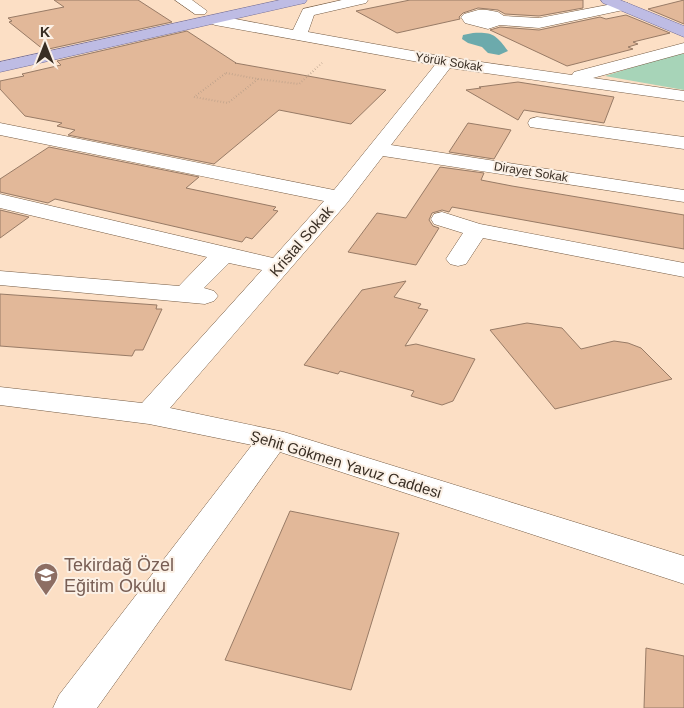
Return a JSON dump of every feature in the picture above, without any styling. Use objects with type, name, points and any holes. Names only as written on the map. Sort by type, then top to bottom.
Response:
[{"type":"main road","points":[[0,53],[251,0]]},
{"type":"main road","points":[[608,0],[684,32]]},
{"type":"main road","points":[[638,0],[684,18]]},
{"type":"main road","points":[[0,67],[215,20],[304,6]]},
{"type":"street","points":[[182,0],[200,11]]},
{"type":"street","points":[[277,19],[304,6],[361,0]]},
{"type":"street","points":[[299,35],[304,6]]},
{"type":"street","points":[[471,6],[493,17],[539,24],[623,6]]},
{"type":"street","name":"Yörük Sokak","points":[[215,20],[446,62],[684,96]]},
{"type":"street","points":[[569,79],[684,48]]},
{"type":"street","name":"Kristal Sokak","points":[[150,414],[339,198],[446,62]]},
{"type":"street","points":[[537,123],[684,143]]},
{"type":"street","points":[[0,129],[339,198]]},
{"type":"street","name":"Dirayet Sokak","points":[[378,149],[684,196]]},
{"type":"street","points":[[0,201],[278,267]]},
{"type":"street","points":[[442,219],[476,230],[684,270]]},
{"type":"street","points":[[458,259],[476,230]]},
{"type":"street","points":[[0,278],[195,295],[224,254]]},
{"type":"street","name":"Şehit Gökmen Yavuz Caddesi","points":[[0,396],[150,414],[273,438],[684,570]]},
{"type":"street","points":[[73,708],[273,438]]},
{"type":"path","points":[[258,79],[228,103],[194,97],[226,73],[299,84],[344,44]]},
{"type":"green space","points":[[675,54],[684,54],[684,90],[605,76]]},
{"type":"water","points":[[485,33],[494,36],[508,51],[499,55],[488,53],[482,47],[462,39],[463,35]]},
{"type":"building","points":[[54,0],[138,0],[172,22],[44,50],[9,22],[12,21],[8,18],[64,7]]},
{"type":"building","points":[[410,0],[583,0],[583,8],[539,16],[505,14],[498,10],[478,8],[463,13],[459,17],[460,19],[397,33],[356,11]]},
{"type":"building","points":[[684,0],[684,24],[648,9]]},
{"type":"building","points":[[626,15],[670,33],[633,42],[638,44],[628,47],[633,49],[567,66],[490,30],[500,27],[539,30],[600,17],[606,19]]},
{"type":"building","points":[[187,31],[235,63],[386,90],[351,124],[279,110],[214,164],[68,135],[75,130],[57,126],[62,123],[25,116],[0,89],[0,81],[61,65],[57,61]]},
{"type":"building","points":[[518,82],[614,97],[604,123],[524,110],[518,120],[466,90]]},
{"type":"building","points":[[468,123],[511,130],[494,159],[449,152]]},
{"type":"building","points":[[49,147],[199,177],[186,188],[276,207],[273,210],[278,211],[252,239],[246,237],[242,242],[55,199],[48,203],[0,192],[0,179]]},
{"type":"building","points":[[440,167],[484,173],[481,180],[684,215],[684,249],[452,207],[449,212],[442,210],[432,213],[429,220],[433,226],[439,228],[416,265],[348,252],[377,213],[406,218]]},
{"type":"building","points":[[0,210],[29,217],[0,238]]},
{"type":"building","points":[[406,281],[394,297],[421,304],[418,308],[428,310],[405,346],[416,344],[475,359],[453,401],[442,405],[411,396],[414,391],[340,371],[338,374],[304,365],[362,290]]},
{"type":"building","points":[[0,294],[157,305],[156,309],[162,309],[143,350],[135,350],[132,356],[0,346]]},
{"type":"building","points":[[527,323],[562,328],[581,349],[614,341],[628,343],[641,348],[672,379],[555,409],[490,330]]},
{"type":"building","points":[[290,511],[399,533],[351,690],[225,660]]},
{"type":"building","points":[[646,648],[684,656],[684,708],[644,708]]},
{"type":"place","name":"Tekirdağ Özel Eğitim Okulu","points":[[46,596]]}]
